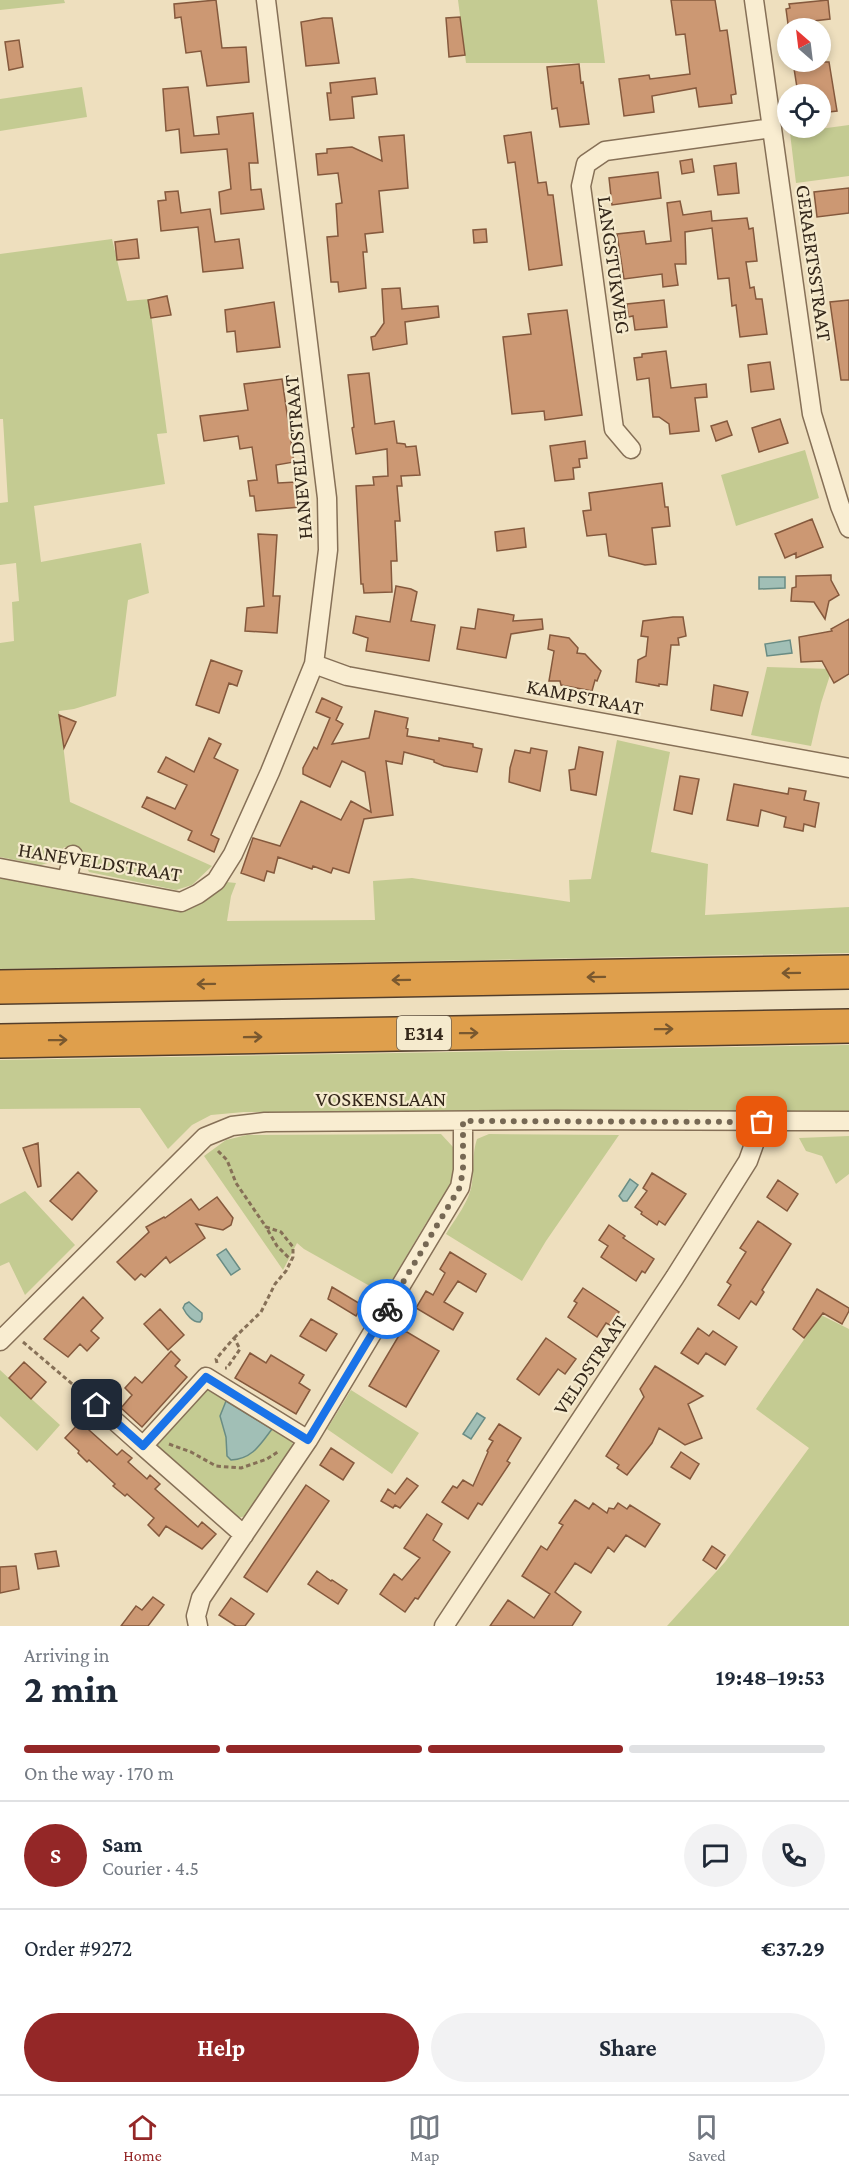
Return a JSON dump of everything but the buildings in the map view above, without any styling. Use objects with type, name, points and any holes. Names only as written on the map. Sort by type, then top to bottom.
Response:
[{"type":"highway","points":[[0,987],[849,972]]},
{"type":"highway","name":"E314","points":[[0,1041],[849,1026]]},
{"type":"street","name":"HANEVELDSTRAAT","points":[[0,868],[181,902],[198,894],[216,880],[233,854],[270,772],[314,664],[328,550],[327,498],[266,0]]},
{"type":"street","name":"GERAERTSSTRAAT","points":[[754,0],[812,414],[849,528]]},
{"type":"street","name":"LANGSTUKWEG","points":[[631,449],[614,429],[580,186],[586,164],[605,151],[772,128]]},
{"type":"street","name":"KAMPSTRAAT","points":[[314,664],[347,676],[849,768]]},
{"type":"street","points":[[67,880],[73,855]]},
{"type":"street","points":[[198,1626],[195,1616],[201,1598],[244,1535],[460,1187],[463,1170],[463,1121]]},
{"type":"street","name":"VOSKENSLAAN","points":[[5,1336],[205,1137],[232,1126],[266,1122],[849,1121]]},
{"type":"street","name":"VELDSTRAAT","points":[[444,1626],[694,1248],[748,1161],[762,1122]]},
{"type":"street","points":[[143,1446],[206,1377],[305,1438]]},
{"type":"street","points":[[97,1405],[244,1535]]},
{"type":"path","points":[[205,1137],[227,1160],[236,1182],[277,1246],[291,1260]]},
{"type":"path","points":[[234,1338],[240,1349],[227,1368],[219,1368],[216,1359],[234,1338],[261,1312],[275,1284],[286,1271],[293,1257],[293,1247],[280,1232],[266,1227]]},
{"type":"path","points":[[5,1336],[97,1405]]},
{"type":"path","points":[[143,1446],[170,1444],[191,1452],[216,1466],[242,1468],[267,1459],[305,1438]]},
{"type":"green space","points":[[0,0],[64,0],[65,3],[0,10]]},
{"type":"green space","points":[[458,0],[597,0],[605,63],[466,63]]},
{"type":"green space","points":[[82,87],[87,117],[0,131],[0,99]]},
{"type":"green space","points":[[849,125],[849,176],[796,183],[791,138],[831,138],[831,127]]},
{"type":"green space","points":[[112,239],[127,301],[149,299],[167,433],[157,434],[165,484],[34,506],[41,562],[141,543],[149,593],[128,600],[116,696],[74,709],[59,711],[70,802],[212,866],[192,885],[176,890],[89,872],[81,855],[64,847],[57,860],[41,865],[0,857],[0,643],[14,641],[12,602],[19,601],[16,563],[0,565],[0,503],[8,502],[3,419],[0,419],[0,254]]},
{"type":"green space","points":[[805,450],[819,498],[736,526],[721,475]]},
{"type":"green space","points":[[767,667],[832,669],[811,746],[751,735]]},
{"type":"green space","points":[[617,740],[670,752],[651,852],[708,864],[705,915],[849,907],[849,953],[0,969],[0,878],[197,904],[209,898],[226,882],[236,883],[231,896],[227,921],[375,920],[373,881],[412,878],[570,902],[569,880],[591,879]]},
{"type":"green space","points":[[849,1045],[849,1111],[244,1112],[211,1115],[192,1125],[168,1149],[140,1108],[0,1109],[0,1060]]},
{"type":"green space","points":[[441,1134],[453,1147],[454,1165],[451,1187],[426,1223],[384,1294],[297,1243],[283,1270],[204,1156],[226,1140],[247,1135]]},
{"type":"green space","points":[[489,1134],[619,1135],[546,1241],[522,1281],[446,1234],[462,1210],[471,1190],[477,1139]]},
{"type":"green space","points":[[849,1136],[849,1174],[836,1184],[822,1156],[806,1151],[799,1138]]},
{"type":"green space","points":[[25,1191],[75,1245],[25,1295],[9,1262],[0,1266],[0,1204]]},
{"type":"green space","points":[[821,1315],[849,1329],[849,1626],[667,1626],[725,1562],[809,1448],[756,1409]]},
{"type":"green space","points":[[0,1370],[60,1425],[37,1451],[0,1416]]},
{"type":"green space","points":[[212,1388],[290,1436],[294,1448],[247,1516],[236,1518],[154,1444],[203,1389]]},
{"type":"green space","points":[[351,1390],[419,1433],[392,1474],[327,1429]]},
{"type":"water","points":[[759,577],[785,577],[785,588],[759,589]]},
{"type":"water","points":[[790,640],[792,653],[767,656],[765,644]]},
{"type":"water","points":[[630,1179],[638,1185],[627,1201],[623,1201],[619,1196]]},
{"type":"water","points":[[226,1249],[240,1269],[231,1275],[217,1255]]},
{"type":"water","points":[[189,1302],[202,1313],[200,1322],[192,1320],[183,1308]]},
{"type":"water","points":[[226,1401],[272,1429],[255,1450],[238,1459],[231,1460],[227,1456],[226,1437],[220,1416]]},
{"type":"water","points":[[477,1413],[485,1418],[471,1439],[463,1434]]},
{"type":"way so far","points":[[387,1309],[460,1187],[463,1170],[463,1121],[762,1122]]},
{"type":"route","points":[[97,1405],[143,1446],[206,1377],[308,1440],[387,1309]]}]
